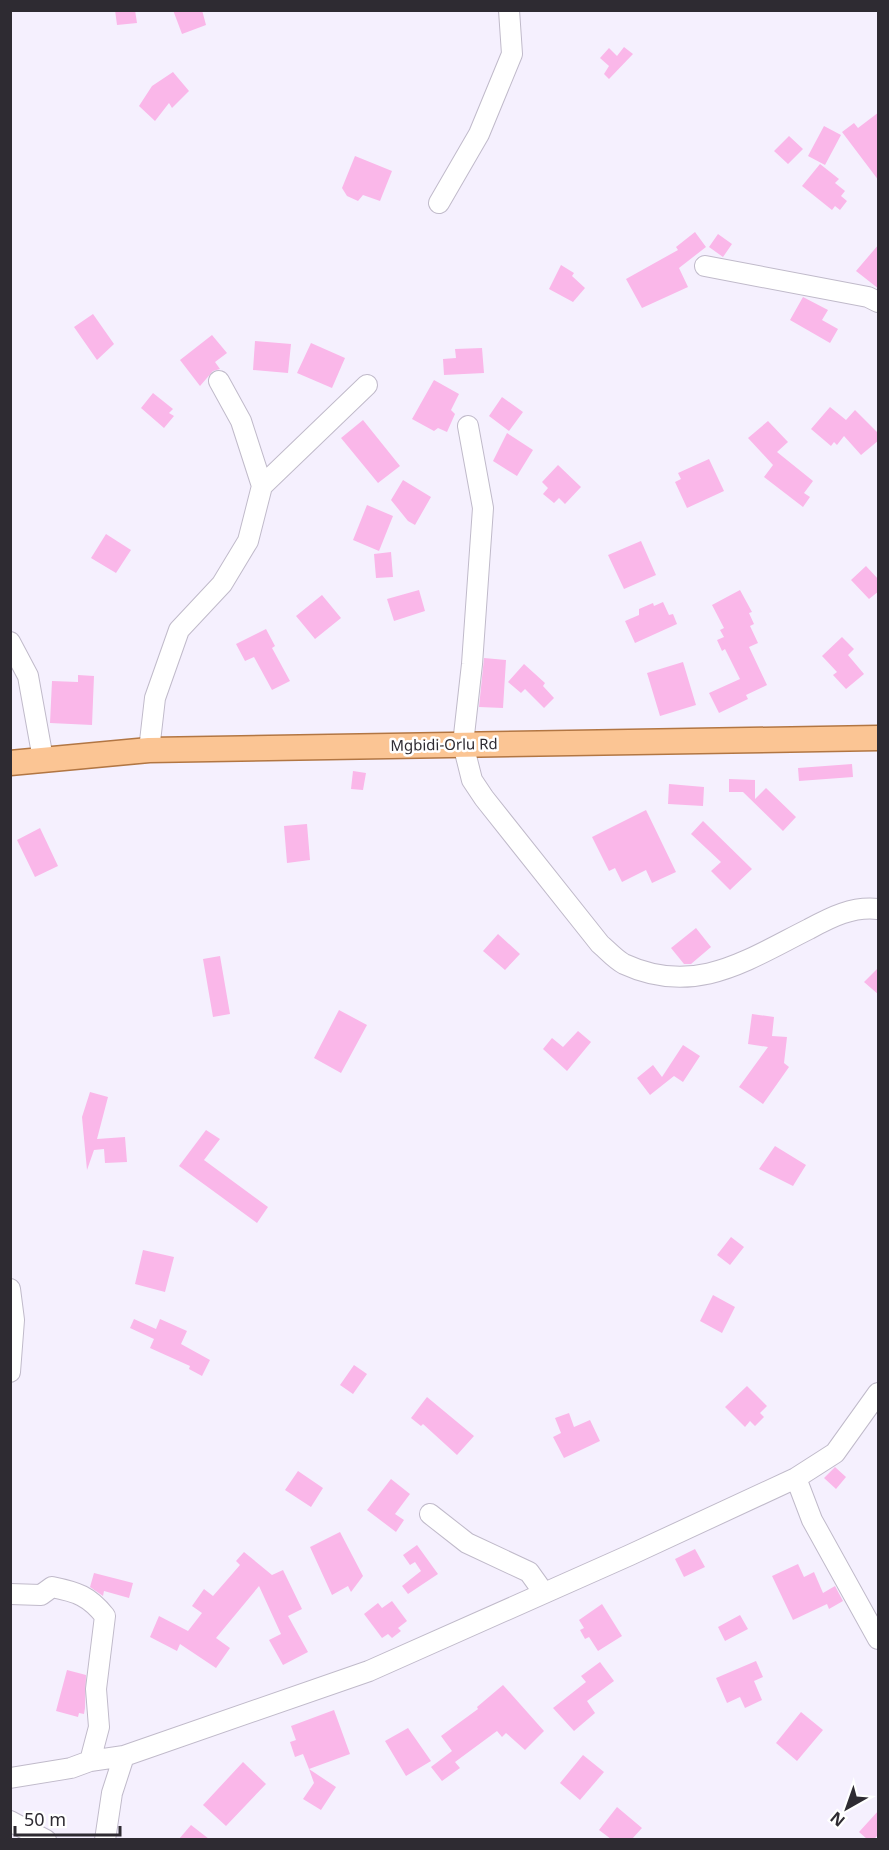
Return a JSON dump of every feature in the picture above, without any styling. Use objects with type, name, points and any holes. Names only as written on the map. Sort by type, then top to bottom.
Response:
[{"type":"main road","name":"Mgbidi-Orlu Rd","points":[[10,763],[149,750],[879,738]]},
{"type":"street","points":[[439,203],[479,134],[512,54],[509,10]]},
{"type":"street","points":[[705,266],[868,297],[879,302]]},
{"type":"street","points":[[219,381],[241,421],[262,486]]},
{"type":"street","points":[[149,750],[155,698],[178,630],[222,584],[248,541],[262,486],[367,385]]},
{"type":"street","points":[[468,426],[483,508],[472,664],[463,744],[472,780],[569,908],[600,944],[623,964],[694,979],[718,973],[840,913],[879,909]]},
{"type":"street","points":[[10,642],[28,675],[43,759]]},
{"type":"street","points":[[10,1289],[15,1320],[10,1372]]},
{"type":"street","points":[[10,1778],[124,1756],[369,1671],[796,1478],[835,1453],[879,1393]]},
{"type":"street","points":[[796,1478],[812,1520],[879,1639]]},
{"type":"street","points":[[430,1514],[467,1543],[528,1572],[544,1593]]},
{"type":"street","points":[[10,1594],[41,1595],[52,1587],[72,1591],[93,1601],[105,1616],[96,1689],[99,1727],[90,1761]]},
{"type":"street","points":[[105,1839],[111,1793],[124,1756]]},
{"type":"street","points":[[10,1821],[46,1839]]},
{"type":"building","points":[[115,10],[135,10],[137,23],[117,25]]},
{"type":"building","points":[[173,10],[202,10],[206,25],[182,34]]},
{"type":"building","points":[[624,47],[633,54],[609,79],[604,74],[609,66],[600,58],[609,48],[617,56]]},
{"type":"building","points":[[173,72],[189,91],[172,108],[169,103],[155,121],[139,106],[152,86]]},
{"type":"building","points":[[879,112],[879,181],[842,132],[854,123],[858,128]]},
{"type":"building","points":[[824,126],[841,135],[825,165],[808,156]]},
{"type":"building","points":[[789,136],[803,149],[788,164],[774,151]]},
{"type":"building","points":[[355,156],[392,171],[380,201],[363,195],[358,201],[347,196],[342,188]]},
{"type":"building","points":[[820,164],[839,179],[835,183],[845,191],[841,196],[847,201],[840,210],[835,206],[832,210],[802,186]]},
{"type":"building","points":[[695,232],[706,247],[679,268],[688,287],[642,308],[626,279],[678,250],[676,247]]},
{"type":"building","points":[[718,234],[732,244],[723,257],[709,247]]},
{"type":"building","points":[[879,244],[879,289],[856,271]]},
{"type":"building","points":[[561,265],[574,273],[572,276],[585,288],[573,302],[549,289]]},
{"type":"building","points":[[803,297],[828,310],[822,320],[838,329],[830,343],[790,320]]},
{"type":"building","points":[[93,314],[114,344],[97,360],[74,327]]},
{"type":"building","points":[[212,335],[227,353],[215,362],[220,369],[213,371],[200,386],[180,360]]},
{"type":"building","points":[[255,341],[291,344],[288,373],[253,370]]},
{"type":"building","points":[[311,343],[345,358],[332,388],[297,373]]},
{"type":"building","points":[[482,348],[484,373],[444,375],[443,359],[456,358],[455,349]]},
{"type":"building","points":[[434,380],[459,394],[451,410],[455,414],[447,432],[438,428],[434,431],[412,419]]},
{"type":"building","points":[[153,393],[173,409],[169,413],[174,416],[164,428],[141,408]]},
{"type":"building","points":[[502,397],[523,412],[509,431],[489,416]]},
{"type":"building","points":[[830,407],[846,420],[855,410],[879,434],[879,440],[861,455],[844,436],[837,445],[834,442],[831,446],[811,429]]},
{"type":"building","points":[[363,420],[400,466],[378,483],[341,438]]},
{"type":"building","points":[[768,421],[788,442],[777,452],[813,481],[804,493],[810,497],[803,507],[764,477],[773,465],[748,438]]},
{"type":"building","points":[[507,433],[533,450],[517,476],[493,461]]},
{"type":"building","points":[[709,459],[724,491],[687,508],[675,482],[681,479],[678,473]]},
{"type":"building","points":[[558,465],[581,487],[565,504],[559,498],[554,503],[543,494],[548,488],[542,482]]},
{"type":"building","points":[[403,480],[431,497],[415,525],[408,521],[391,500]]},
{"type":"building","points":[[367,505],[393,516],[379,551],[353,540]]},
{"type":"building","points":[[106,534],[131,550],[116,573],[91,558]]},
{"type":"building","points":[[641,541],[656,575],[624,589],[608,555]]},
{"type":"building","points":[[391,552],[393,577],[376,578],[374,554]]},
{"type":"building","points":[[866,566],[879,580],[879,591],[869,599],[851,580]]},
{"type":"building","points":[[419,590],[425,611],[394,621],[387,599]]},
{"type":"building","points":[[740,590],[752,612],[749,613],[754,624],[750,626],[758,643],[749,647],[767,685],[746,695],[748,699],[719,713],[709,693],[740,679],[725,649],[722,651],[717,640],[724,637],[720,630],[724,628],[712,605]]},
{"type":"building","points":[[322,595],[341,618],[315,639],[296,616]]},
{"type":"building","points":[[663,602],[669,615],[673,614],[677,624],[635,643],[625,621],[639,615],[639,609],[653,603],[654,606]]},
{"type":"building","points":[[266,629],[275,646],[272,648],[290,681],[272,690],[254,657],[245,661],[236,644]]},
{"type":"building","points":[[842,637],[854,649],[848,655],[864,674],[846,689],[833,675],[837,672],[822,656]]},
{"type":"building","points":[[484,658],[506,660],[503,708],[479,707]]},
{"type":"building","points":[[683,662],[696,705],[660,716],[647,673]]},
{"type":"building","points":[[524,664],[545,683],[543,686],[554,698],[544,708],[525,689],[521,693],[508,682]]},
{"type":"building","points":[[78,675],[94,676],[92,725],[50,723],[52,681],[78,682]]},
{"type":"building","points":[[852,764],[853,777],[799,781],[798,768]]},
{"type":"building","points":[[353,771],[366,773],[363,790],[351,789]]},
{"type":"building","points":[[729,779],[755,780],[755,799],[766,788],[796,817],[783,831],[743,792],[729,792]]},
{"type":"building","points":[[669,784],[704,787],[703,806],[668,804]]},
{"type":"building","points":[[646,810],[676,872],[652,883],[646,870],[622,882],[615,868],[609,871],[592,837]]},
{"type":"building","points":[[703,821],[752,869],[730,890],[711,871],[721,862],[691,834]]},
{"type":"building","points":[[307,824],[310,860],[287,863],[284,826]]},
{"type":"building","points":[[40,828],[58,866],[35,877],[17,840]]},
{"type":"building","points":[[696,928],[711,947],[691,964],[684,964],[671,948]]},
{"type":"building","points":[[498,934],[520,954],[505,970],[483,951]]},
{"type":"building","points":[[220,956],[230,1014],[213,1017],[203,959]]},
{"type":"building","points":[[879,967],[879,995],[864,982]]},
{"type":"building","points":[[339,1010],[367,1025],[341,1073],[314,1058]]},
{"type":"building","points":[[752,1014],[774,1017],[772,1036],[787,1037],[784,1063],[789,1067],[763,1104],[739,1087],[768,1047],[748,1044]]},
{"type":"building","points":[[578,1031],[591,1042],[567,1071],[543,1049],[552,1038],[563,1047]]},
{"type":"building","points":[[683,1045],[700,1056],[683,1082],[674,1076],[650,1095],[637,1078],[653,1065],[662,1077]]},
{"type":"building","points":[[90,1092],[108,1097],[97,1139],[125,1137],[127,1162],[105,1163],[104,1149],[94,1150],[87,1170],[82,1117]]},
{"type":"building","points":[[206,1130],[220,1139],[204,1160],[268,1207],[257,1223],[179,1166]]},
{"type":"building","points":[[775,1146],[806,1165],[793,1186],[759,1169]]},
{"type":"building","points":[[731,1237],[744,1247],[730,1265],[717,1255]]},
{"type":"building","points":[[143,1250],[174,1257],[165,1292],[135,1284]]},
{"type":"building","points":[[713,1295],[735,1307],[722,1333],[700,1321]]},
{"type":"building","points":[[134,1319],[156,1329],[160,1319],[187,1331],[181,1344],[210,1360],[202,1376],[189,1369],[190,1366],[150,1348],[154,1339],[130,1328]]},
{"type":"building","points":[[354,1365],[367,1374],[353,1394],[340,1385]]},
{"type":"building","points":[[747,1386],[767,1406],[760,1413],[764,1417],[755,1426],[750,1421],[745,1427],[725,1407]]},
{"type":"building","points":[[427,1397],[474,1436],[457,1455],[423,1424],[421,1426],[411,1418]]},
{"type":"building","points":[[569,1413],[574,1427],[590,1420],[600,1441],[564,1458],[553,1437],[561,1433],[555,1418]]},
{"type":"building","points":[[835,1467],[846,1477],[836,1489],[824,1478]]},
{"type":"building","points":[[298,1471],[323,1488],[311,1507],[285,1490]]},
{"type":"building","points":[[391,1479],[410,1494],[395,1514],[404,1520],[396,1532],[367,1510]]},
{"type":"building","points":[[340,1532],[363,1576],[351,1592],[348,1586],[332,1595],[310,1547]]},
{"type":"building","points":[[417,1545],[438,1574],[408,1594],[402,1586],[421,1571],[415,1562],[410,1565],[403,1555]]},
{"type":"building","points":[[695,1549],[705,1567],[684,1577],[675,1559]]},
{"type":"building","points":[[244,1552],[272,1575],[283,1570],[302,1609],[288,1616],[308,1652],[283,1665],[269,1640],[281,1634],[259,1586],[216,1638],[230,1648],[216,1668],[180,1644],[177,1651],[150,1637],[159,1616],[188,1631],[202,1613],[192,1606],[204,1589],[213,1596],[240,1565],[236,1561]]},
{"type":"building","points":[[798,1564],[804,1577],[814,1572],[823,1593],[835,1586],[843,1601],[829,1609],[827,1604],[793,1620],[772,1576]]},
{"type":"building","points":[[94,1573],[133,1583],[129,1598],[104,1591],[103,1596],[90,1587]]},
{"type":"building","points":[[392,1601],[407,1621],[398,1628],[401,1631],[392,1638],[388,1634],[382,1638],[364,1614],[378,1603],[382,1608]]},
{"type":"building","points":[[602,1604],[622,1636],[598,1651],[589,1637],[585,1639],[580,1630],[584,1628],[579,1620]]},
{"type":"building","points":[[740,1615],[748,1629],[725,1641],[718,1627]]},
{"type":"building","points":[[756,1661],[763,1677],[754,1681],[762,1700],[745,1708],[740,1697],[727,1703],[716,1678]]},
{"type":"building","points":[[600,1662],[614,1681],[587,1701],[595,1713],[574,1731],[553,1708],[586,1682],[581,1676]]},
{"type":"building","points":[[67,1670],[86,1675],[84,1714],[79,1713],[78,1717],[56,1711]]},
{"type":"building","points":[[503,1685],[544,1731],[525,1750],[506,1733],[502,1737],[497,1731],[455,1762],[460,1768],[442,1781],[431,1767],[452,1751],[441,1736],[478,1709],[477,1707]]},
{"type":"building","points":[[334,1710],[350,1754],[309,1769],[303,1754],[295,1757],[290,1742],[296,1740],[291,1726]]},
{"type":"building","points":[[801,1712],[823,1730],[797,1761],[776,1743]]},
{"type":"building","points":[[408,1728],[431,1761],[406,1776],[385,1741]]},
{"type":"building","points":[[583,1755],[604,1772],[580,1800],[560,1783]]},
{"type":"building","points":[[243,1762],[266,1784],[226,1826],[203,1805]]},
{"type":"building","points":[[309,1769],[336,1787],[321,1810],[303,1799],[314,1783]]},
{"type":"building","points":[[617,1807],[642,1828],[632,1839],[611,1839],[599,1830]]},
{"type":"building","points":[[879,1810],[879,1834],[874,1839],[867,1839],[859,1832]]},
{"type":"building","points":[[191,1825],[209,1839],[179,1839]]}]
